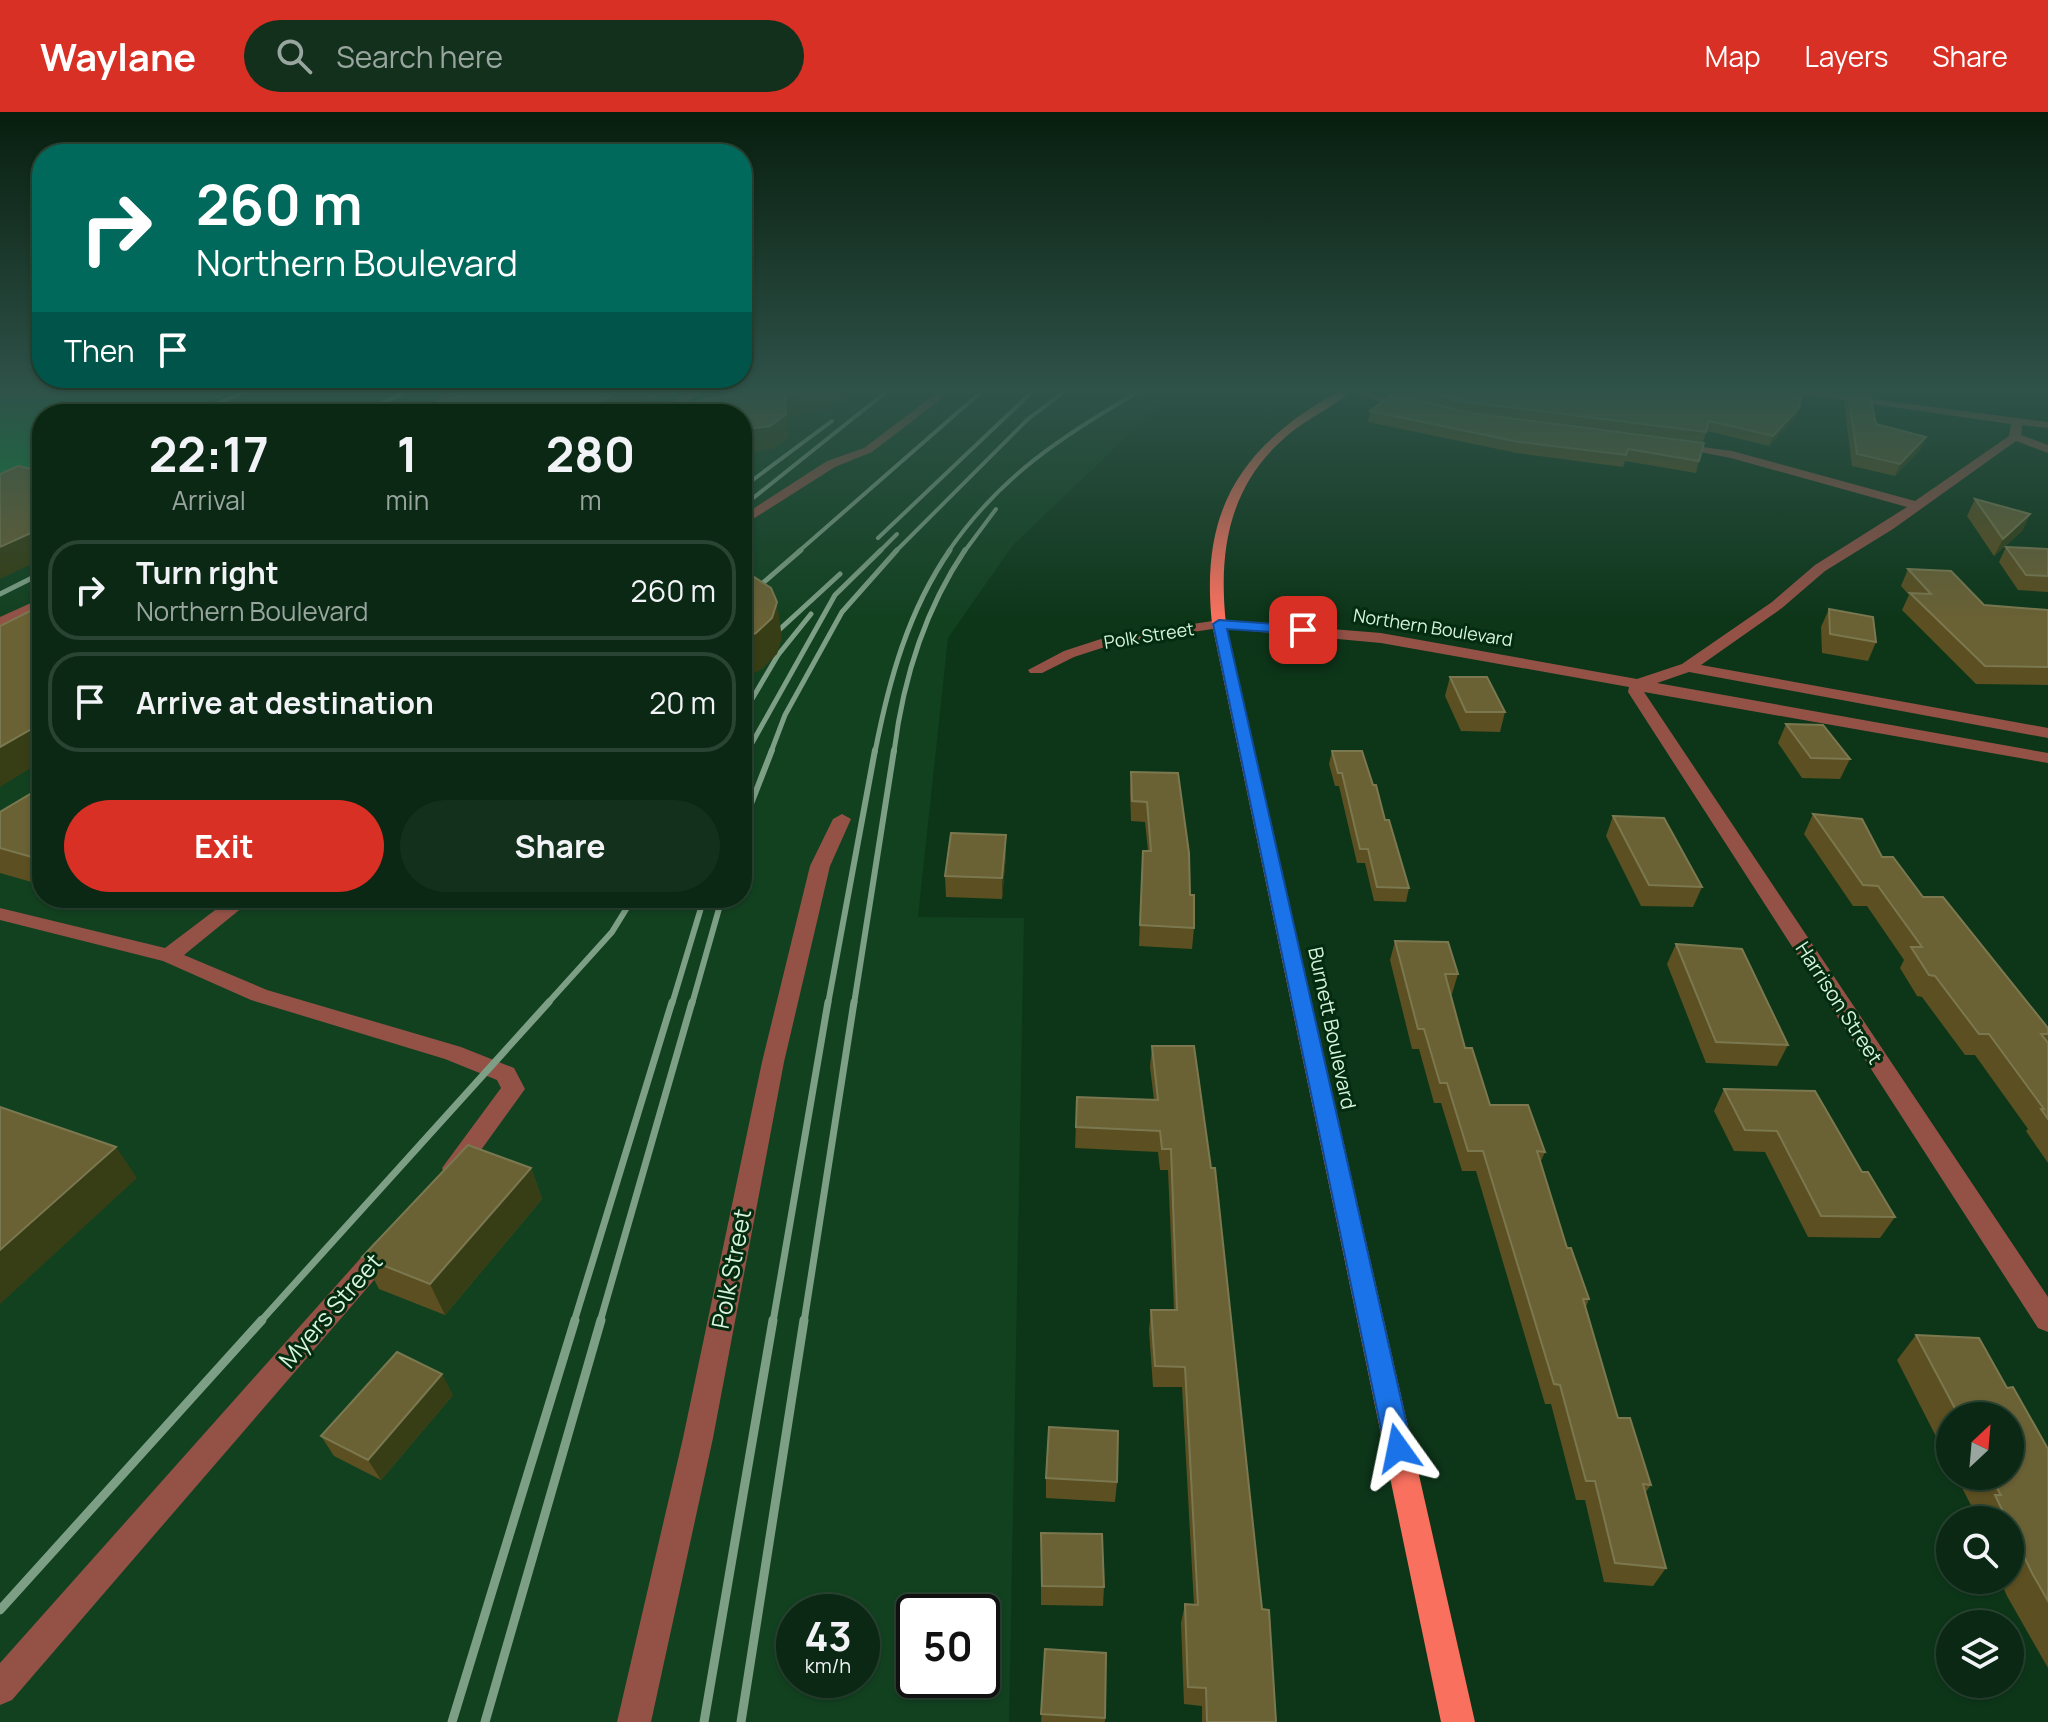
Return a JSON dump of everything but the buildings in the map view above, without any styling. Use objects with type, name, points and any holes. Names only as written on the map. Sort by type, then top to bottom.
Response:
[{"type":"main road","name":"Burnett Boulevard","points":[[1251,467],[1239,485],[1217,541],[1214,586],[1219,624],[1458,1722]]},
{"type":"street","points":[[752,515],[826,467]]},
{"type":"street","points":[[1776,467],[1917,506]]},
{"type":"street","points":[[1688,667],[1777,605],[1820,568],[1972,467]]},
{"type":"street","points":[[0,623],[32,607]]},
{"type":"street","name":"Polk Street","points":[[1036,670],[1097,644],[1219,624]]},
{"type":"street","name":"Northern Boulevard","points":[[1219,624],[1369,637],[2048,758]]},
{"type":"street","name":"Northern Boulevard","points":[[1638,684],[1688,667],[2048,733]]},
{"type":"street","name":"Harrison Street","points":[[1638,684],[1639,699],[2048,1320]]},
{"type":"street","name":"Polk Street","points":[[634,1722],[698,1438],[773,1062],[820,866],[842,819]]},
{"type":"street","points":[[169,956],[231,908]]},
{"type":"street","points":[[0,914],[169,956],[259,995],[453,1053],[506,1074],[513,1089],[442,1184]]},
{"type":"street","name":"Myers Street","points":[[0,1688],[400,1232]]},
{"type":"shaded area","points":[[0,467],[32,467],[32,476],[0,489]]},
{"type":"shaded area","points":[[752,467],[1095,467],[1013,545],[948,638],[918,917],[1024,918],[1009,1722],[0,1722],[0,489],[32,476],[32,908],[752,908]]},
{"type":"railway","points":[[752,481],[770,467]]},
{"type":"railway","points":[[752,499],[792,467]]},
{"type":"railway","points":[[798,552],[895,467]]},
{"type":"railway","points":[[878,538],[953,467]]},
{"type":"railway","points":[[897,550],[980,467]]},
{"type":"railway","points":[[948,552],[968,525],[1025,467]]},
{"type":"railway","points":[[964,552],[996,509]]},
{"type":"railway","points":[[881,550],[897,534]]},
{"type":"railway","points":[[752,592],[801,550]]},
{"type":"railway","points":[[752,743],[835,595],[881,550]]},
{"type":"railway","points":[[771,752],[785,715],[842,612],[897,550]]},
{"type":"railway","points":[[875,752],[902,647],[923,597],[950,550]]},
{"type":"railway","points":[[894,752],[903,698],[918,646],[938,597],[965,550]]},
{"type":"railway","points":[[752,655],[840,574]]},
{"type":"railway","points":[[0,594],[32,578]]},
{"type":"railway","points":[[752,699],[778,655],[811,614]]},
{"type":"railway","points":[[752,801],[772,750]]},
{"type":"railway","points":[[828,1004],[875,750]]},
{"type":"railway","points":[[854,1004],[894,750]]},
{"type":"railway","points":[[547,1004],[612,932],[627,908]]},
{"type":"railway","points":[[672,1004],[701,908]]},
{"type":"railway","points":[[692,1004],[719,908]]},
{"type":"railway","points":[[260,1322],[549,1002]]},
{"type":"railway","points":[[574,1322],[672,1002]]},
{"type":"railway","points":[[600,1322],[692,1002]]},
{"type":"railway","points":[[773,1322],[828,1002]]},
{"type":"railway","points":[[804,1322],[854,1002]]},
{"type":"railway","points":[[0,1610],[262,1320]]},
{"type":"railway","points":[[452,1722],[575,1320]]},
{"type":"railway","points":[[485,1722],[601,1320]]},
{"type":"railway","points":[[704,1722],[773,1320]]},
{"type":"railway","points":[[741,1722],[804,1320]]},
{"type":"route","points":[[1303,630],[1219,624],[1398,1448]]}]
